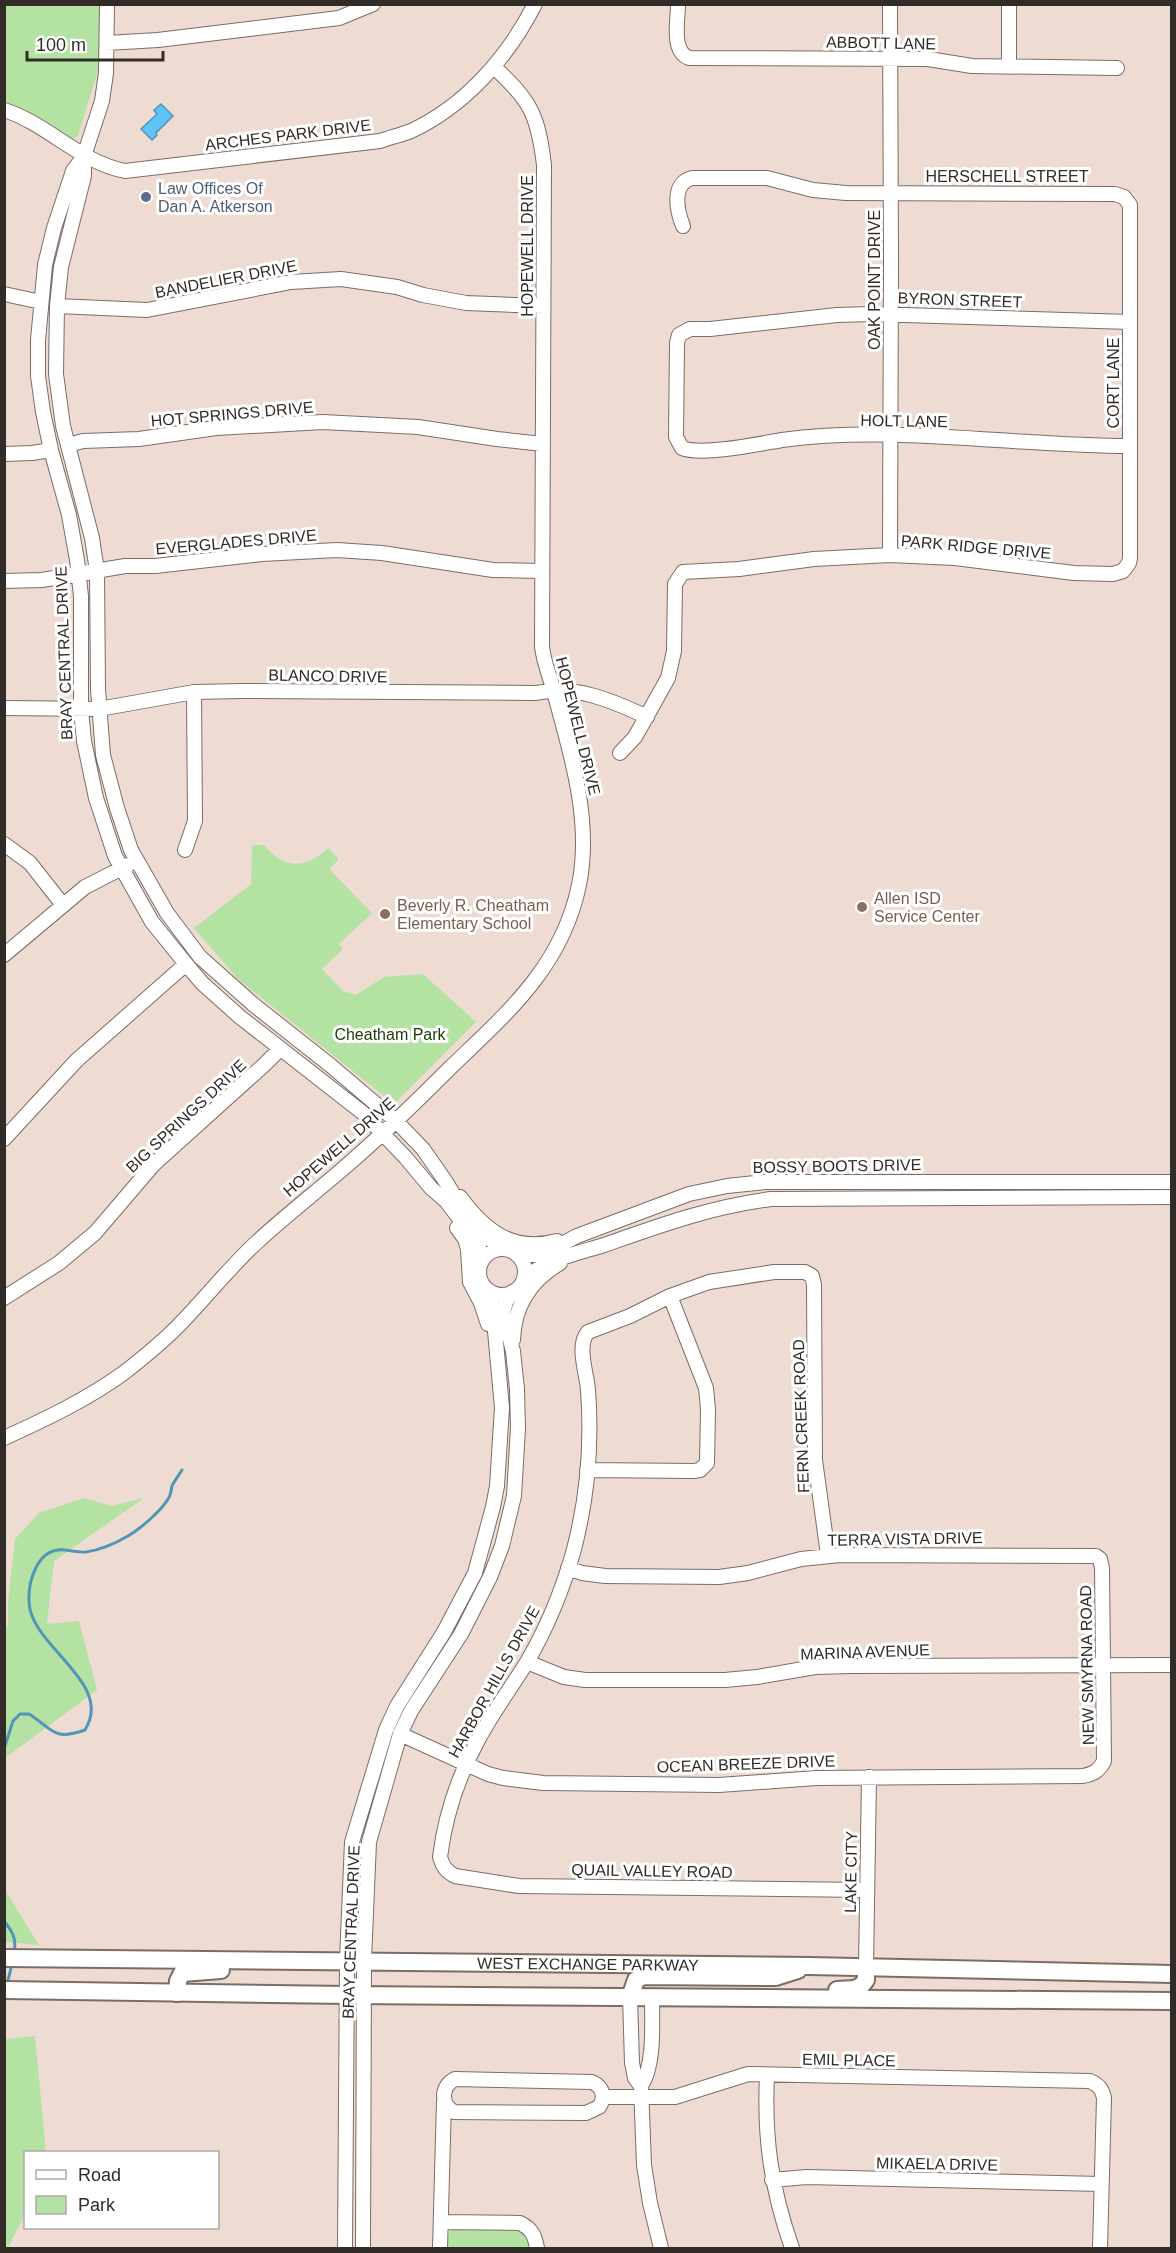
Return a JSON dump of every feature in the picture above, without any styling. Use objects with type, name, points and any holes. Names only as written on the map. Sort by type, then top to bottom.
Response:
[{"type":"main road","name":"WEST EXCHANGE PARKWAY","points":[[4,1958],[809,1966],[1172,1974]]},
{"type":"main road","points":[[177,1993],[178,1981],[182,1973],[255,1971],[296,1960]]},
{"type":"main road","points":[[630,1997],[636,1980],[643,1976],[776,1977],[809,1966]]},
{"type":"main road","points":[[756,1998],[776,1990],[854,1989],[866,1980],[866,1967]]},
{"type":"main road","name":"WEST EXCHANGE PARKWAY","points":[[4,1990],[1172,2001]]},
{"type":"street","name":"BRAY CENTRAL DRIVE","points":[[107,4],[107,43],[102,101],[84,156],[84,176],[62,267],[57,306],[56,375],[60,408],[92,538],[97,570],[99,709],[106,771],[124,829],[137,861],[167,913],[200,957],[254,1005],[396,1121],[423,1149],[474,1225],[503,1250]]},
{"type":"street","points":[[107,43],[158,40],[339,18],[373,4]]},
{"type":"street","name":"ARCHES PARK DRIVE","points":[[4,110],[38,126],[84,156],[107,167],[125,171],[380,141],[410,131],[429,121],[466,93],[494,67],[519,34],[535,4]]},
{"type":"street","name":"ABBOTT LANE","points":[[678,4],[678,47],[682,54],[689,58],[928,59],[972,66],[1117,68]]},
{"type":"street","name":"OAK POINT DRIVE","points":[[890,4],[890,555]]},
{"type":"street","points":[[1009,4],[1009,66]]},
{"type":"street","name":"HOPEWELL DRIVE","points":[[4,1438],[59,1413],[124,1372],[179,1326],[265,1235],[382,1134],[522,999],[545,968],[568,924],[579,885],[584,842],[574,770],[554,690],[544,663],[542,646],[544,165],[536,119],[526,100],[494,67]]},
{"type":"street","name":"BRAY CENTRAL DRIVE","points":[[84,156],[73,171],[54,228],[45,265],[38,340],[38,376],[51,450],[69,515],[79,573],[81,710],[84,741],[96,798],[115,856],[152,922],[201,983],[280,1049],[363,1113],[431,1188],[446,1201],[475,1239],[482,1260]]},
{"type":"street","name":"HERSCHELL STREET","points":[[683,226],[678,214],[678,189],[685,180],[692,178],[767,178],[813,190],[846,193],[1115,194],[1124,197]]},
{"type":"street","name":"CORT LANE","points":[[1124,197],[1130,205],[1130,558],[1125,569]]},
{"type":"street","name":"BANDELIER DRIVE","points":[[57,306],[147,310],[291,282],[341,279],[397,287],[423,295],[466,303],[543,306]]},
{"type":"street","points":[[4,294],[41,302]]},
{"type":"street","name":"BYRON STREET","points":[[680,446],[676,437],[676,343],[682,332],[690,328],[710,329],[806,317],[891,315],[1130,322]]},
{"type":"street","name":"HOT SPRINGS DRIVE","points":[[68,445],[83,441],[178,435],[216,428],[323,422],[418,427],[497,440],[543,444]]},
{"type":"street","name":"HOLT LANE","points":[[680,446],[687,450],[720,449],[801,438],[890,435],[1085,446],[1129,446]]},
{"type":"street","points":[[4,454],[51,450]]},
{"type":"street","name":"EVERGLADES DRIVE","points":[[4,581],[42,580],[124,566],[185,564],[262,554],[337,550],[404,556],[493,570],[542,571]]},
{"type":"street","name":"PARK RIDGE DRIVE","points":[[646,717],[668,678],[674,651],[675,584],[680,574],[687,571],[727,570],[814,559],[890,555],[955,558],[1074,573],[1113,574],[1125,569]]},
{"type":"street","name":"BLANCO DRIVE","points":[[4,708],[99,709],[194,692],[536,693],[554,690],[594,695],[646,717]]},
{"type":"street","points":[[185,850],[195,821],[194,692]]},
{"type":"street","points":[[620,753],[635,737],[646,717]]},
{"type":"street","points":[[4,844],[30,863],[63,905]]},
{"type":"street","points":[[4,955],[85,887],[137,861]]},
{"type":"street","points":[[4,1139],[77,1060],[186,964]]},
{"type":"street","name":"BIG SPRINGS DRIVE","points":[[4,1298],[59,1263],[95,1233],[154,1164],[280,1049]]},
{"type":"street","points":[[446,1182],[472,1212],[492,1230],[512,1241],[536,1245],[577,1236]]},
{"type":"street","name":"BOSSY BOOTS DRIVE","points":[[517,1255],[541,1255],[577,1236],[689,1194],[727,1186],[765,1182],[1172,1182]]},
{"type":"street","points":[[431,1188],[438,1204],[465,1239],[469,1254],[470,1282],[483,1307],[496,1346]]},
{"type":"street","name":"BOSSY BOOTS DRIVE","points":[[524,1278],[547,1262],[711,1209],[771,1199],[1172,1197]]},
{"type":"street","points":[[503,1250],[517,1255],[524,1265],[524,1278],[520,1286],[512,1292],[498,1295],[488,1290],[480,1278],[482,1260],[492,1251],[503,1250]]},
{"type":"street","points":[[513,1351],[515,1317],[531,1288],[554,1266],[582,1252]]},
{"type":"street","name":"FERN CREEK ROAD","points":[[670,1296],[710,1282],[762,1273],[805,1272],[812,1276],[814,1285],[816,1470],[828,1556]]},
{"type":"street","name":"BRAY CENTRAL DRIVE","points":[[345,2248],[347,1960],[352,1842],[386,1730],[397,1706],[444,1632],[475,1573],[493,1507],[502,1432],[501,1384],[493,1309],[488,1290]]},
{"type":"street","name":"BRAY CENTRAL DRIVE","points":[[363,2248],[364,1960],[369,1842],[400,1734],[411,1711],[461,1634],[490,1577],[502,1546],[514,1496],[518,1428],[513,1351],[503,1312],[512,1292]]},
{"type":"street","points":[[587,1470],[694,1471],[704,1467],[708,1458],[706,1388],[670,1296]]},
{"type":"street","name":"HARBOR HILLS DRIVE","points":[[442,1865],[440,1857],[444,1836],[457,1789],[467,1765],[481,1735],[527,1662],[551,1613],[568,1568],[582,1509],[587,1470],[589,1408],[583,1346],[585,1336],[593,1329],[630,1316],[670,1296]]},
{"type":"street","name":"TERRA VISTA DRIVE","points":[[568,1568],[582,1573],[605,1576],[719,1577],[748,1573],[792,1561],[828,1556],[1091,1555],[1100,1559]]},
{"type":"street","name":"NEW SMYRNA ROAD","points":[[1100,1559],[1104,1752],[1104,1761],[1100,1769]]},
{"type":"street","name":"MARINA AVENUE","points":[[527,1662],[564,1677],[585,1680],[725,1680],[815,1667],[851,1666],[1172,1665]]},
{"type":"street","name":"OCEAN BREEZE DRIVE","points":[[400,1734],[467,1765],[503,1778],[543,1783],[719,1785],[789,1779],[869,1777],[1083,1776],[1093,1774],[1100,1769]]},
{"type":"street","name":"LAKE CITY","points":[[866,1967],[869,1777]]},
{"type":"street","name":"QUAIL VALLEY ROAD","points":[[442,1865],[455,1876],[519,1886],[867,1890]]},
{"type":"street","points":[[630,1997],[632,2063],[634,2078],[641,2091]]},
{"type":"street","points":[[652,1997],[650,2058],[641,2091],[644,2165],[661,2248]]},
{"type":"street","points":[[766,2075],[766,2124],[772,2180],[792,2248]]},
{"type":"street","name":"EMIL PLACE","points":[[603,2097],[641,2091],[661,2098],[675,2097],[737,2076],[766,2075],[1082,2081],[1098,2085],[1104,2098],[1101,2184]]},
{"type":"street","points":[[440,2248],[447,2085],[456,2079],[592,2082],[601,2088],[603,2097],[602,2103],[595,2110],[579,2113],[447,2111]]},
{"type":"street","name":"MIKAELA DRIVE","points":[[772,2180],[807,2177],[1101,2184]]},
{"type":"street","points":[[1100,2248],[1101,2184]]},
{"type":"street","points":[[441,2222],[515,2222],[527,2226],[535,2235],[537,2248]]},
{"type":"green space","points":[[5,5],[99,5],[99,67],[78,136],[73,139],[64,137],[17,107],[5,104]]},
{"type":"green space","name":"Cheatham Park","points":[[252,845],[264,845],[279,859],[295,864],[311,860],[328,848],[339,859],[329,869],[372,913],[339,944],[343,949],[322,969],[343,991],[356,995],[384,977],[423,974],[476,1022],[394,1104],[238,979],[194,928],[251,884]]},
{"type":"green space","points":[[84,1498],[111,1506],[144,1498],[54,1561],[47,1624],[79,1621],[97,1690],[5,1758],[4,1625],[8,1627],[8,1600],[15,1539],[39,1513]]},
{"type":"green space","points":[[5,1890],[39,1945],[5,1942]]},
{"type":"green space","points":[[35,2036],[46,2151],[24,2151],[24,2216],[8,2248],[5,2248],[5,2039]]},
{"type":"green space","points":[[454,2227],[517,2227],[526,2232],[531,2248],[447,2248],[447,2235]]},
{"type":"water","points":[[161,104],[173,116],[152,140],[141,129],[157,114],[154,110]]},
{"type":"waterway","points":[[4,1749],[13,1721],[20,1714],[29,1714],[54,1732],[66,1734],[85,1730],[91,1713],[89,1696],[80,1680],[42,1633],[33,1617],[29,1593],[32,1577],[39,1562],[51,1552],[58,1550],[91,1551],[113,1544],[133,1533],[165,1503],[182,1470]]},
{"type":"waterway","points":[[4,1921],[13,1935],[14,1952]]},
{"type":"waterway","points":[[7,1984],[12,1964]]},
{"type":"place","name":"Law Offices Of Dan A. Atkerson","points":[[146,197]]},
{"type":"place","name":"Allen ISD Service Center","points":[[862,907]]},
{"type":"place","name":"Beverly R. Cheatham Elementary School","points":[[385,914]]}]
